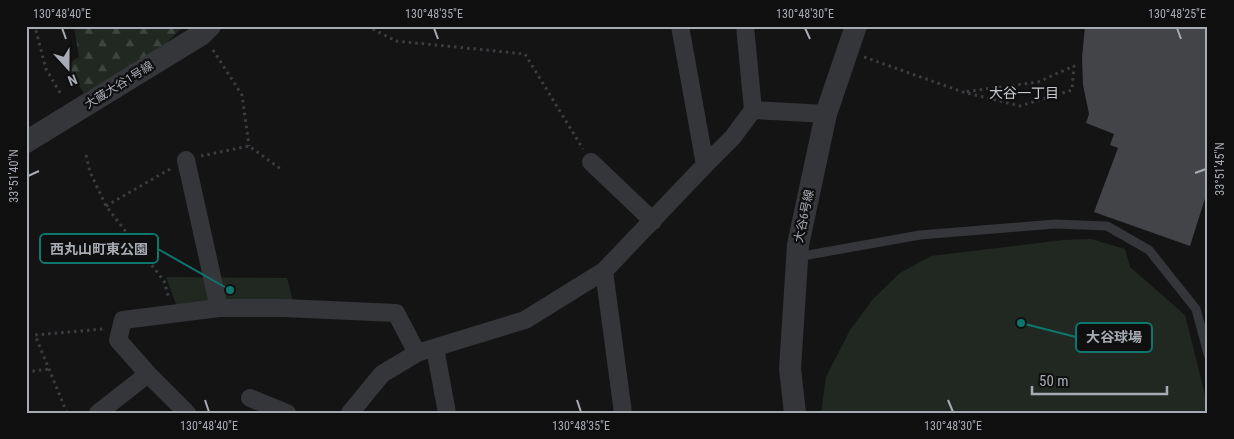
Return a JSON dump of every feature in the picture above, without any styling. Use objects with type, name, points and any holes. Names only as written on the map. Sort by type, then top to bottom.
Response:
[{"type":"street","points":[[680,26],[705,165]]},
{"type":"street","points":[[350,413],[382,374],[417,353],[525,320],[604,271],[733,137],[753,110],[745,26]]},
{"type":"street","name":"大谷6号線","points":[[795,413],[790,369],[798,245],[826,114],[856,26]]},
{"type":"street","name":"大蔵大谷1号線","points":[[26,142],[206,30]]},
{"type":"street","points":[[753,110],[826,114]]},
{"type":"street","points":[[186,160],[220,308]]},
{"type":"street","points":[[591,162],[653,221]]},
{"type":"street","points":[[604,271],[624,413]]},
{"type":"street","points":[[187,413],[148,374],[118,340],[123,320],[220,308],[284,308],[396,313],[417,353]]},
{"type":"street","points":[[435,348],[447,413]]},
{"type":"street","points":[[98,413],[148,374]]},
{"type":"street","points":[[250,398],[286,413]]},
{"type":"lane","points":[[797,257],[920,235],[1055,224],[1107,226],[1149,250],[1196,309],[1208,354]]},
{"type":"path","points":[[367,26],[396,41],[525,54],[591,162]]},
{"type":"path","points":[[26,30],[35,27],[46,69],[72,114]]},
{"type":"path","points":[[206,30],[242,95],[249,146]]},
{"type":"path","points":[[847,50],[963,92],[1020,106],[1072,90],[1074,66],[1038,82],[963,92]]},
{"type":"path","points":[[86,155],[90,172],[106,206],[164,281],[173,314]]},
{"type":"path","points":[[67,413],[35,335],[121,328]]},
{"type":"path","points":[[26,372],[49,369]]},
{"type":"green space","points":[[74,26],[184,26],[157,52],[84,93],[65,66],[79,57]]},
{"type":"green space","points":[[1091,239],[1125,249],[1130,267],[1185,315],[1208,413],[821,413],[826,377],[850,330],[873,299],[900,273],[931,256],[1063,240]]},
{"type":"green space","points":[[166,277],[287,278],[293,301],[177,307]]},
{"type":"building","points":[[1085,26],[1208,26],[1208,189],[1190,246],[1094,212],[1118,148],[1110,145],[1114,134],[1086,123],[1089,114],[1083,85],[1082,58]]},
{"type":"place","name":"西丸山町東公園","points":[[230,290]]},
{"type":"place","name":"大谷球場","points":[[1021,323]]},
{"type":"district","name":"大谷一丁目","points":[[1024,93]]}]
